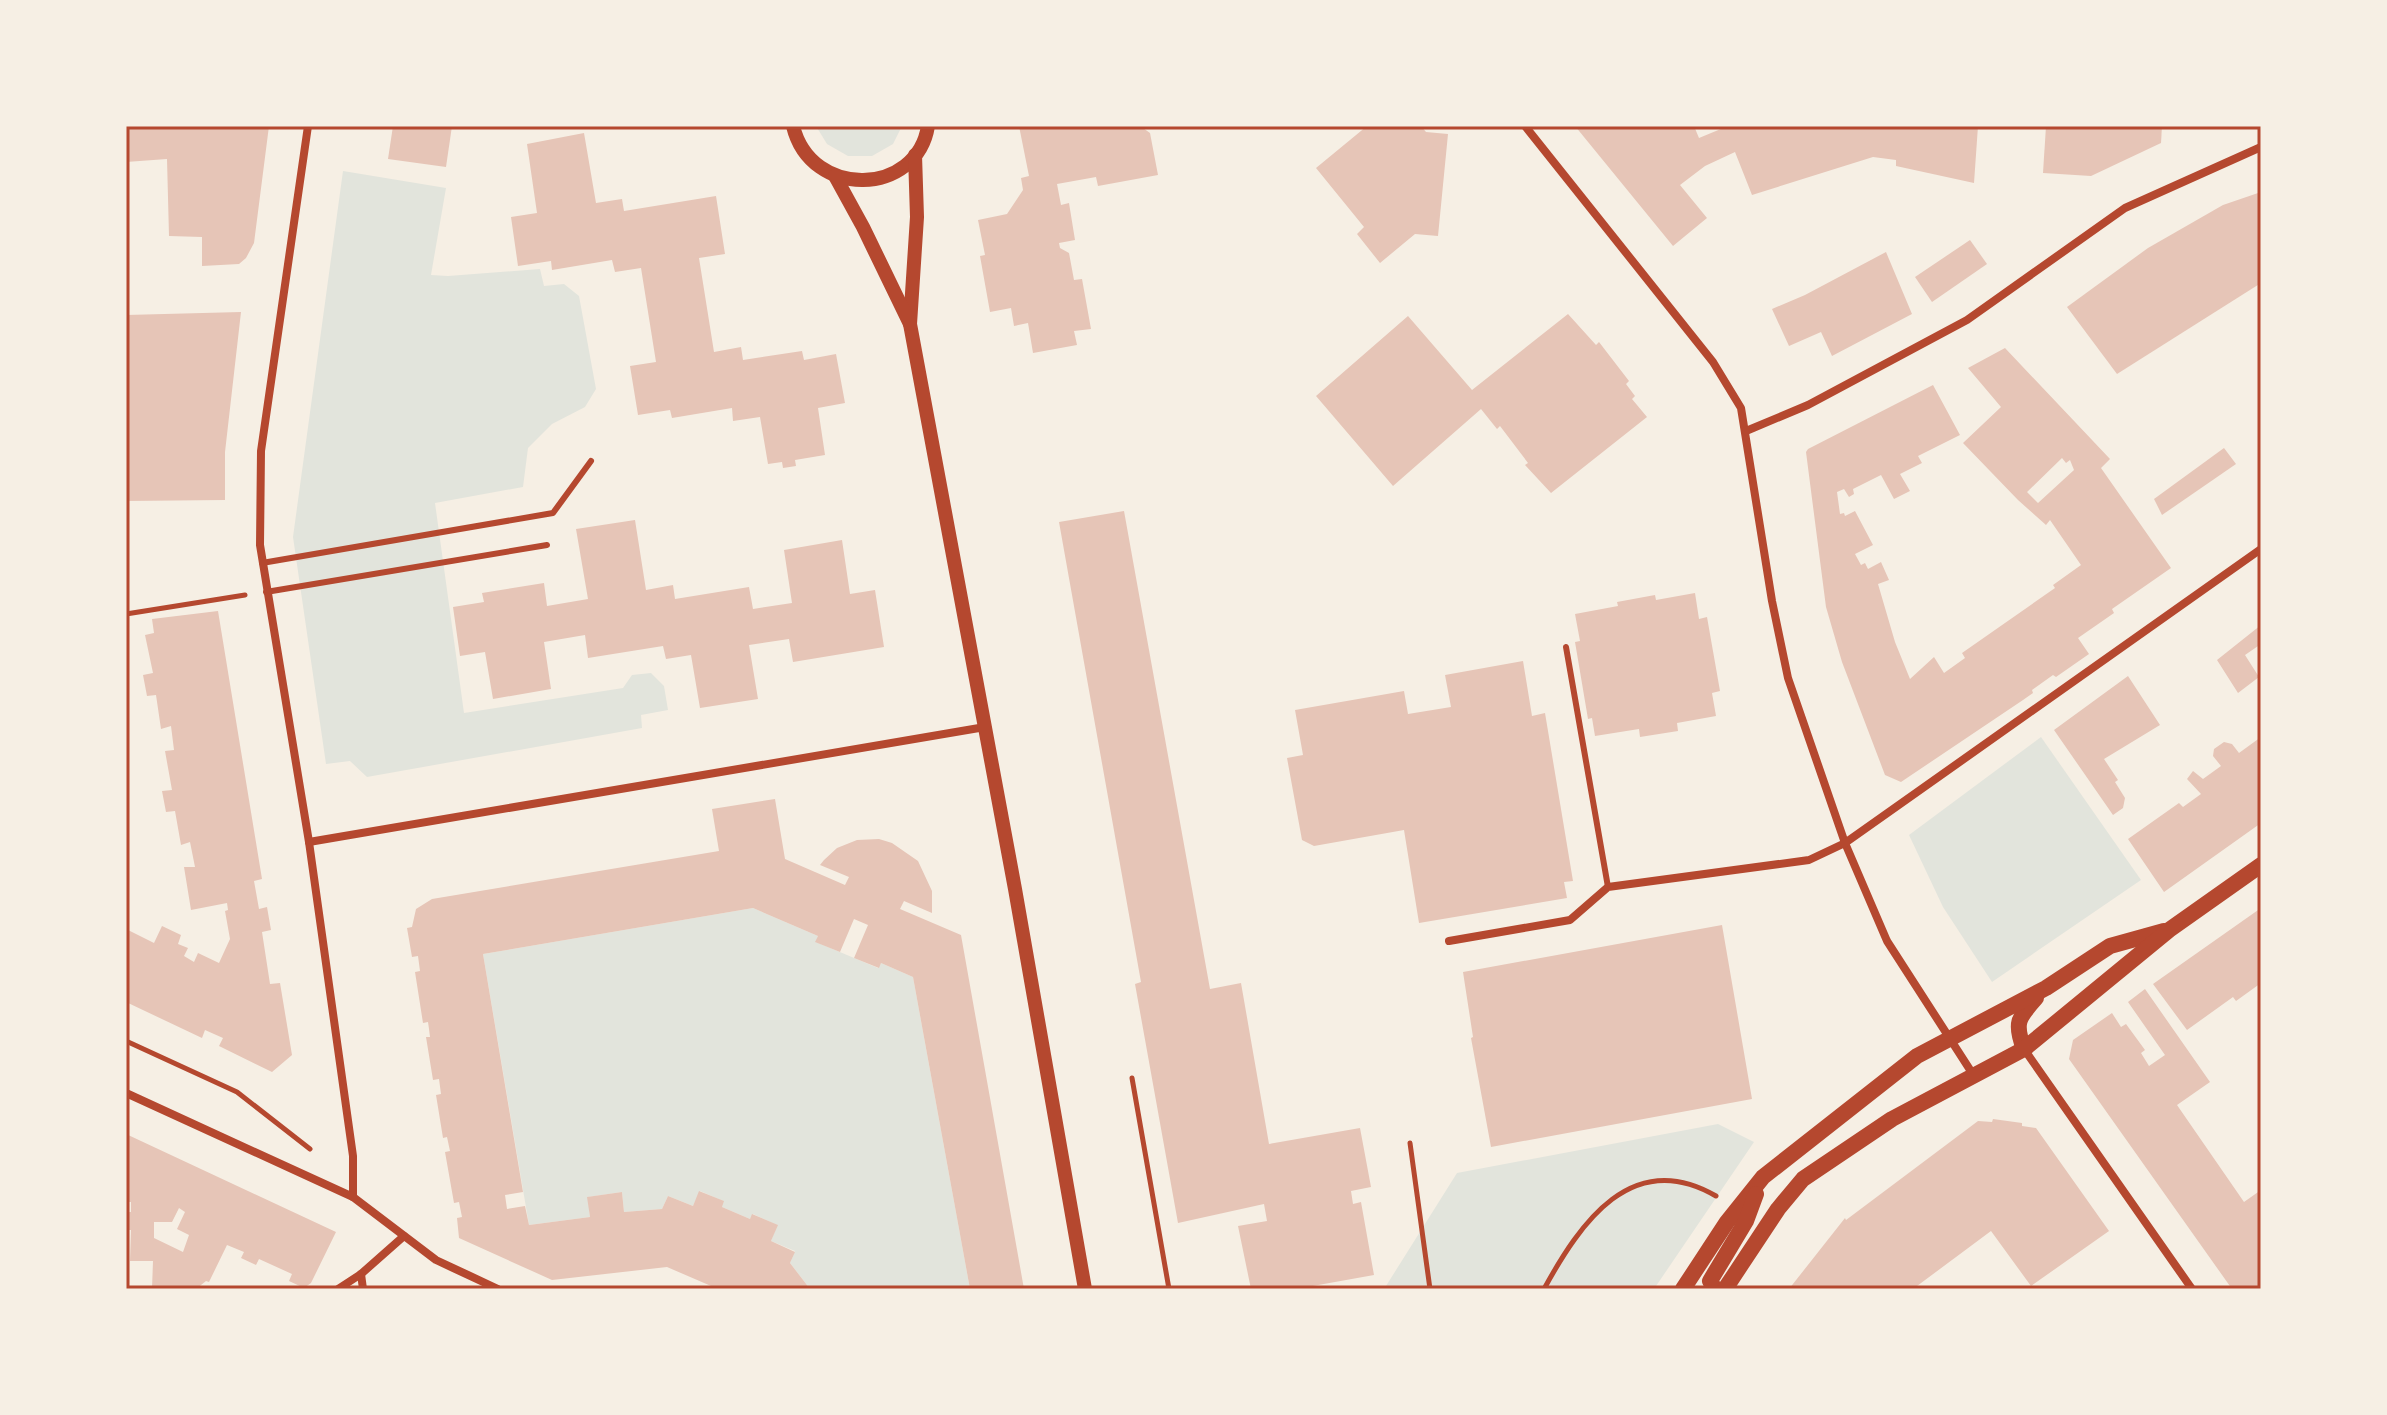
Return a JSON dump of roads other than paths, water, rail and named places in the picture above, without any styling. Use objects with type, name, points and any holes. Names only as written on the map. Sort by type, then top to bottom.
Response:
[{"type":"main road","points":[[1725,1289],[1778,1209],[1803,1179],[1892,1119],[2024,1049],[2169,930],[2261,865]]},
{"type":"main road","points":[[1683,1289],[1727,1222],[1763,1177],[1917,1056],[2046,988],[2110,946],[2169,930]]},
{"type":"main road","points":[[2024,1049],[2017,1031],[2020,1016],[2046,988]]},
{"type":"main road","points":[[1715,1289],[1710,1281],[1746,1221],[1763,1177]]},
{"type":"street","points":[[308,126],[261,451],[262,563],[309,842],[353,1156],[353,1197]]},
{"type":"street","points":[[793,126],[796,141],[813,162],[835,176],[857,181],[879,179],[899,169],[915,155],[928,126]]},
{"type":"street","points":[[1525,126],[1713,362],[1741,408],[1772,601],[1788,678],[1845,843],[1887,941],[1974,1076]]},
{"type":"street","points":[[1746,431],[1808,405],[1967,320],[2125,208],[2261,147]]},
{"type":"street","points":[[915,155],[917,217],[910,324],[1085,1289]]},
{"type":"street","points":[[835,176],[910,324]]},
{"type":"street","points":[[1449,941],[1570,920],[1608,887],[1809,860],[1845,843],[2261,549]]},
{"type":"street","points":[[309,842],[985,727]]},
{"type":"street","points":[[2024,1049],[2192,1289]]},
{"type":"street","points":[[126,1093],[353,1197],[436,1260],[498,1289]]},
{"type":"street","points":[[338,1289],[361,1274],[404,1236]]},
{"type":"street","points":[[361,1274],[363,1289]]},
{"type":"lane","points":[[262,563],[553,513],[591,461]]},
{"type":"lane","points":[[266,592],[547,545]]},
{"type":"lane","points":[[1566,647],[1608,887]]}]
